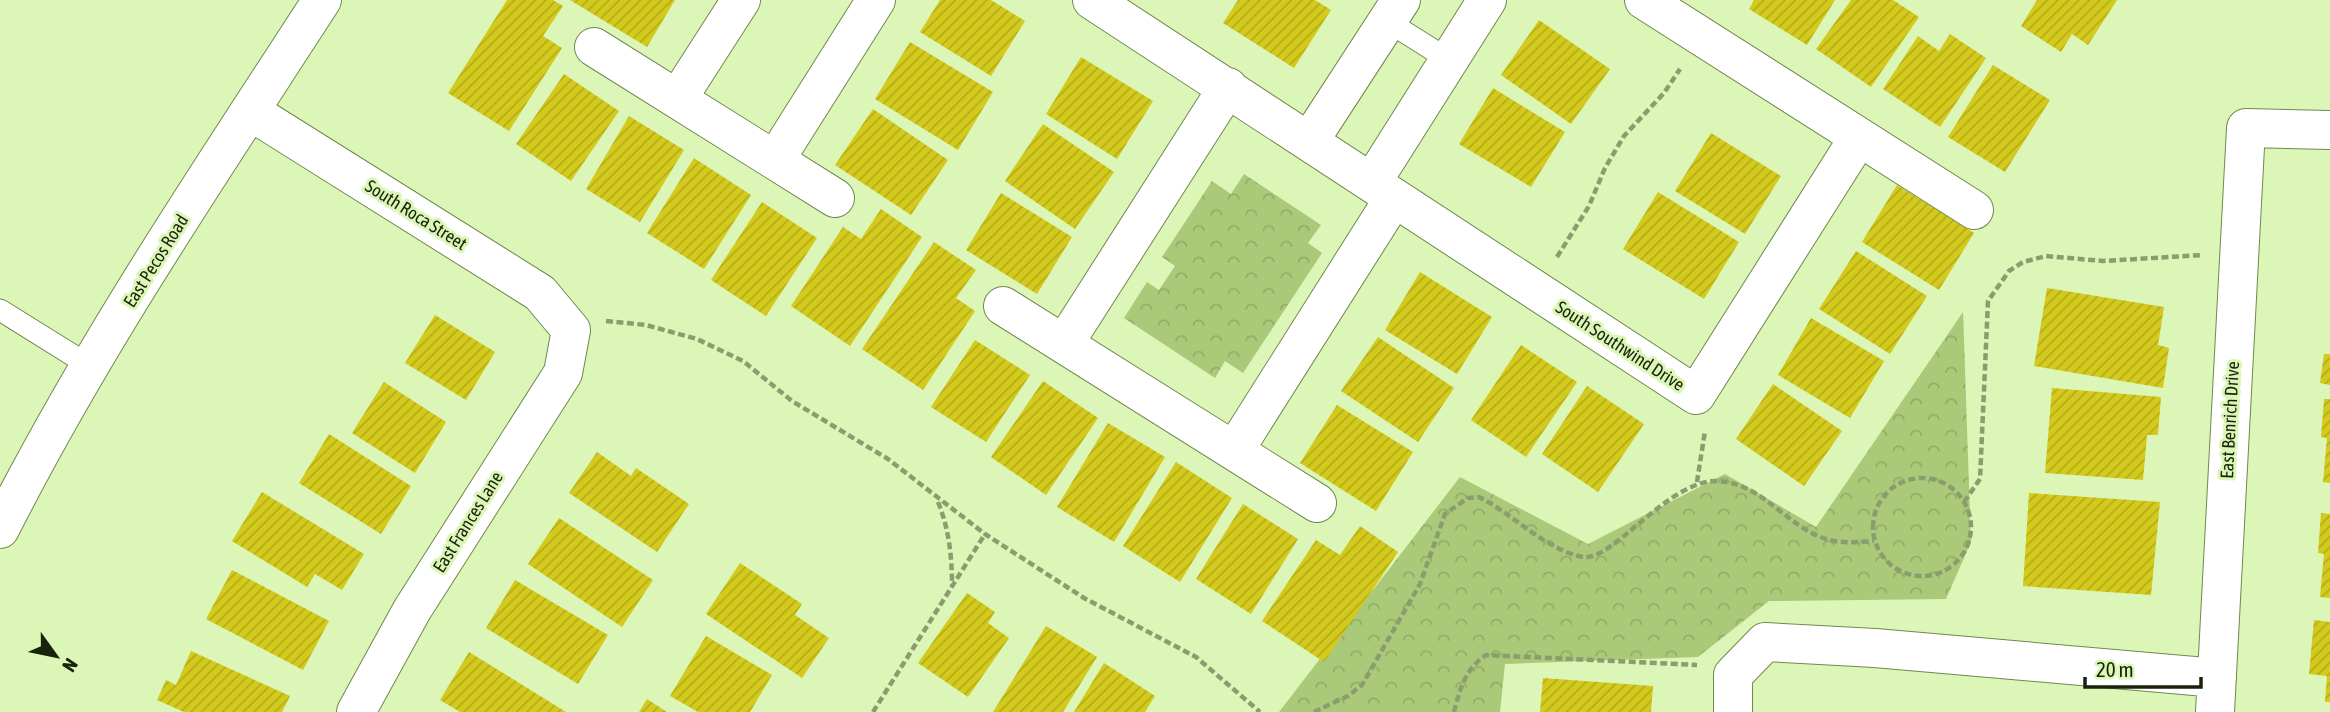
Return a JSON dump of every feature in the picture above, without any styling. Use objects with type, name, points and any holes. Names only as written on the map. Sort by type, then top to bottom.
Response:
[{"type":"street","name":"East Pecos Road","points":[[0,528],[37,456],[90,366],[321,0]]},
{"type":"street","points":[[678,99],[741,0]]},
{"type":"street","points":[[775,160],[876,0]]},
{"type":"street","name":"South Southwind Drive","points":[[1092,0],[1133,11],[1228,87],[1696,395],[1859,137]]},
{"type":"street","points":[[1234,451],[1383,190],[1449,60],[1487,0]]},
{"type":"street","points":[[1644,0],[1974,210]]},
{"type":"street","points":[[1310,140],[1394,11]]},
{"type":"street","points":[[594,47],[835,198]]},
{"type":"street","points":[[1064,344],[1228,87]]},
{"type":"street","name":"South Roca Street","points":[[250,111],[540,293],[571,330]]},
{"type":"street","name":"East Benrich Drive","points":[[2216,695],[2246,128],[2330,130]]},
{"type":"street","points":[[1003,306],[1317,503]]},
{"type":"street","name":"East Frances Lane","points":[[356,712],[412,610],[563,373],[571,330]]},
{"type":"street","points":[[1733,712],[1717,670],[1765,642],[1875,648],[2216,695]]},
{"type":"lane","points":[[1394,11],[1449,60]]},
{"type":"lane","points":[[0,310],[90,366]]},
{"type":"path","points":[[1536,290],[1589,206],[1605,168],[1624,136],[1664,93],[1701,37]]},
{"type":"path","points":[[1964,502],[1980,479],[1989,301],[2009,271],[2023,262],[2046,256],[2103,261],[2210,256]]},
{"type":"path","points":[[571,330],[612,320],[646,325],[722,348],[743,361],[792,401],[887,459],[985,534],[1084,598],[1196,657],[1260,712]]},
{"type":"path","points":[[1697,482],[1705,430]]},
{"type":"path","points":[[1922,477],[1953,489],[1964,502],[1970,517],[1970,534],[1965,550],[1943,572],[1928,576],[1898,570],[1885,561],[1874,541],[1873,517],[1879,502],[1891,489],[1905,481],[1922,477]]},
{"type":"path","points":[[1314,712],[1348,696],[1368,676],[1420,584],[1441,521],[1454,505],[1468,498],[1479,497],[1563,550],[1584,557],[1606,549],[1647,515],[1697,482],[1720,481],[1743,486],[1803,528],[1826,539],[1847,542],[1874,541]]},
{"type":"path","points":[[937,499],[946,521],[952,555],[951,586]]},
{"type":"path","points":[[873,712],[985,534]]},
{"type":"path","points":[[1454,712],[1466,675],[1475,662],[1486,655],[1717,670]]},
{"type":"green space","points":[[1244,174],[1321,225],[1308,243],[1322,253],[1243,373],[1225,361],[1215,378],[1124,318],[1147,282],[1159,290],[1175,266],[1162,257],[1212,181],[1231,194]]},
{"type":"green space","points":[[1963,312],[1971,542],[1946,599],[1769,601],[1698,657],[1505,664],[1500,712],[1279,712],[1460,477],[1588,544],[1725,474],[1816,527]]},
{"type":"building","points":[[507,0],[553,0],[563,6],[543,36],[562,48],[509,131],[448,93]]},
{"type":"building","points":[[570,0],[675,0],[647,47]]},
{"type":"building","points":[[940,0],[991,0],[1025,21],[991,76],[920,32]]},
{"type":"building","points":[[1238,0],[1315,0],[1331,10],[1294,68],[1223,23]]},
{"type":"building","points":[[1754,0],[1835,0],[1807,45],[1749,9]]},
{"type":"building","points":[[1851,0],[1893,0],[1919,17],[1871,87],[1816,49]]},
{"type":"building","points":[[2037,0],[2117,0],[2088,45],[2072,34],[2061,52],[2021,26]]},
{"type":"building","points":[[1539,20],[1610,69],[1571,124],[1501,75]]},
{"type":"building","points":[[1950,34],[1986,58],[1940,127],[1883,89],[1918,36],[1939,51]]},
{"type":"building","points":[[910,42],[993,92],[958,150],[875,99]]},
{"type":"building","points":[[1081,57],[1153,101],[1117,159],[1046,114]]},
{"type":"building","points":[[1993,65],[2050,100],[2005,172],[1948,137]]},
{"type":"building","points":[[564,74],[619,111],[571,181],[516,144]]},
{"type":"building","points":[[1493,88],[1565,132],[1531,187],[1459,144]]},
{"type":"building","points":[[873,109],[948,160],[911,215],[835,165]]},
{"type":"building","points":[[629,116],[684,150],[640,222],[586,189]]},
{"type":"building","points":[[1043,124],[1114,172],[1075,229],[1005,181]]},
{"type":"building","points":[[1711,133],[1781,176],[1745,234],[1675,191]]},
{"type":"building","points":[[694,158],[751,195],[704,269],[647,233]]},
{"type":"building","points":[[1897,185],[1974,233],[1939,290],[1862,242]]},
{"type":"building","points":[[1658,192],[1739,242],[1704,299],[1623,249]]},
{"type":"building","points":[[1001,193],[1072,237],[1037,294],[966,250]]},
{"type":"building","points":[[762,202],[817,238],[766,316],[711,280]]},
{"type":"building","points":[[881,209],[922,237],[850,346],[791,306],[843,227],[861,239]]},
{"type":"building","points":[[934,242],[976,270],[956,298],[975,311],[923,390],[862,349]]},
{"type":"building","points":[[1856,251],[1927,296],[1890,354],[1819,309]]},
{"type":"building","points":[[1420,272],[1492,317],[1457,374],[1385,330]]},
{"type":"building","points":[[2047,288],[2164,307],[2158,345],[2169,348],[2163,388],[2034,366]]},
{"type":"building","points":[[435,315],[495,352],[466,400],[405,363]]},
{"type":"building","points":[[1811,318],[1884,361],[1850,418],[1778,375]]},
{"type":"building","points":[[1378,337],[1454,388],[1418,442],[1341,391]]},
{"type":"building","points":[[975,340],[1030,375],[986,442],[931,407]]},
{"type":"building","points":[[1521,345],[1577,382],[1526,457],[1471,420]]},
{"type":"building","points":[[2324,354],[2330,354],[2330,385],[2320,383]]},
{"type":"building","points":[[1043,381],[1098,418],[1046,495],[991,457]]},
{"type":"building","points":[[384,382],[446,422],[415,473],[352,433]]},
{"type":"building","points":[[1773,384],[1842,431],[1804,486],[1736,439]]},
{"type":"building","points":[[1587,386],[1644,424],[1598,492],[1542,454]]},
{"type":"building","points":[[2052,388],[2161,397],[2158,435],[2147,435],[2143,480],[2045,473]]},
{"type":"building","points":[[2324,399],[2330,399],[2330,483],[2323,482],[2327,438],[2321,437]]},
{"type":"building","points":[[1337,405],[1413,452],[1376,511],[1300,463]]},
{"type":"building","points":[[1108,423],[1165,457],[1114,542],[1057,507]]},
{"type":"building","points":[[329,434],[411,486],[381,534],[299,483]]},
{"type":"building","points":[[597,452],[631,476],[636,468],[689,504],[657,552],[569,493]]},
{"type":"building","points":[[1176,462],[1232,498],[1180,582],[1123,546]]},
{"type":"building","points":[[262,492],[364,554],[342,590],[315,574],[307,587],[232,541]]},
{"type":"building","points":[[2029,493],[2160,502],[2151,595],[2023,586]]},
{"type":"building","points":[[1243,504],[1298,539],[1251,614],[1196,579]]},
{"type":"building","points":[[2321,513],[2330,514],[2330,598],[2320,597],[2324,554],[2318,553]]},
{"type":"building","points":[[559,518],[653,580],[622,627],[528,564]]},
{"type":"building","points":[[1360,526],[1398,552],[1324,662],[1262,621],[1316,540],[1340,555]]},
{"type":"building","points":[[740,563],[802,604],[795,615],[829,638],[802,678],[706,614]]},
{"type":"building","points":[[232,570],[329,621],[303,670],[206,619]]},
{"type":"building","points":[[515,580],[608,635],[578,684],[486,628]]},
{"type":"building","points":[[967,593],[995,612],[988,623],[1009,638],[968,697],[918,663]]},
{"type":"building","points":[[2314,620],[2330,622],[2330,702],[2325,702],[2327,676],[2309,674]]},
{"type":"building","points":[[1046,626],[1097,657],[1063,712],[993,712]]},
{"type":"building","points":[[706,636],[772,675],[750,712],[698,712],[670,696]]},
{"type":"building","points":[[191,651],[290,696],[282,712],[184,712],[157,700],[166,680],[176,685]]},
{"type":"building","points":[[469,652],[566,712],[460,712],[440,700]]},
{"type":"building","points":[[1104,663],[1155,696],[1145,712],[1074,712]]},
{"type":"building","points":[[1543,678],[1653,686],[1651,712],[1540,712]]},
{"type":"building","points":[[647,699],[667,712],[639,712]]}]
